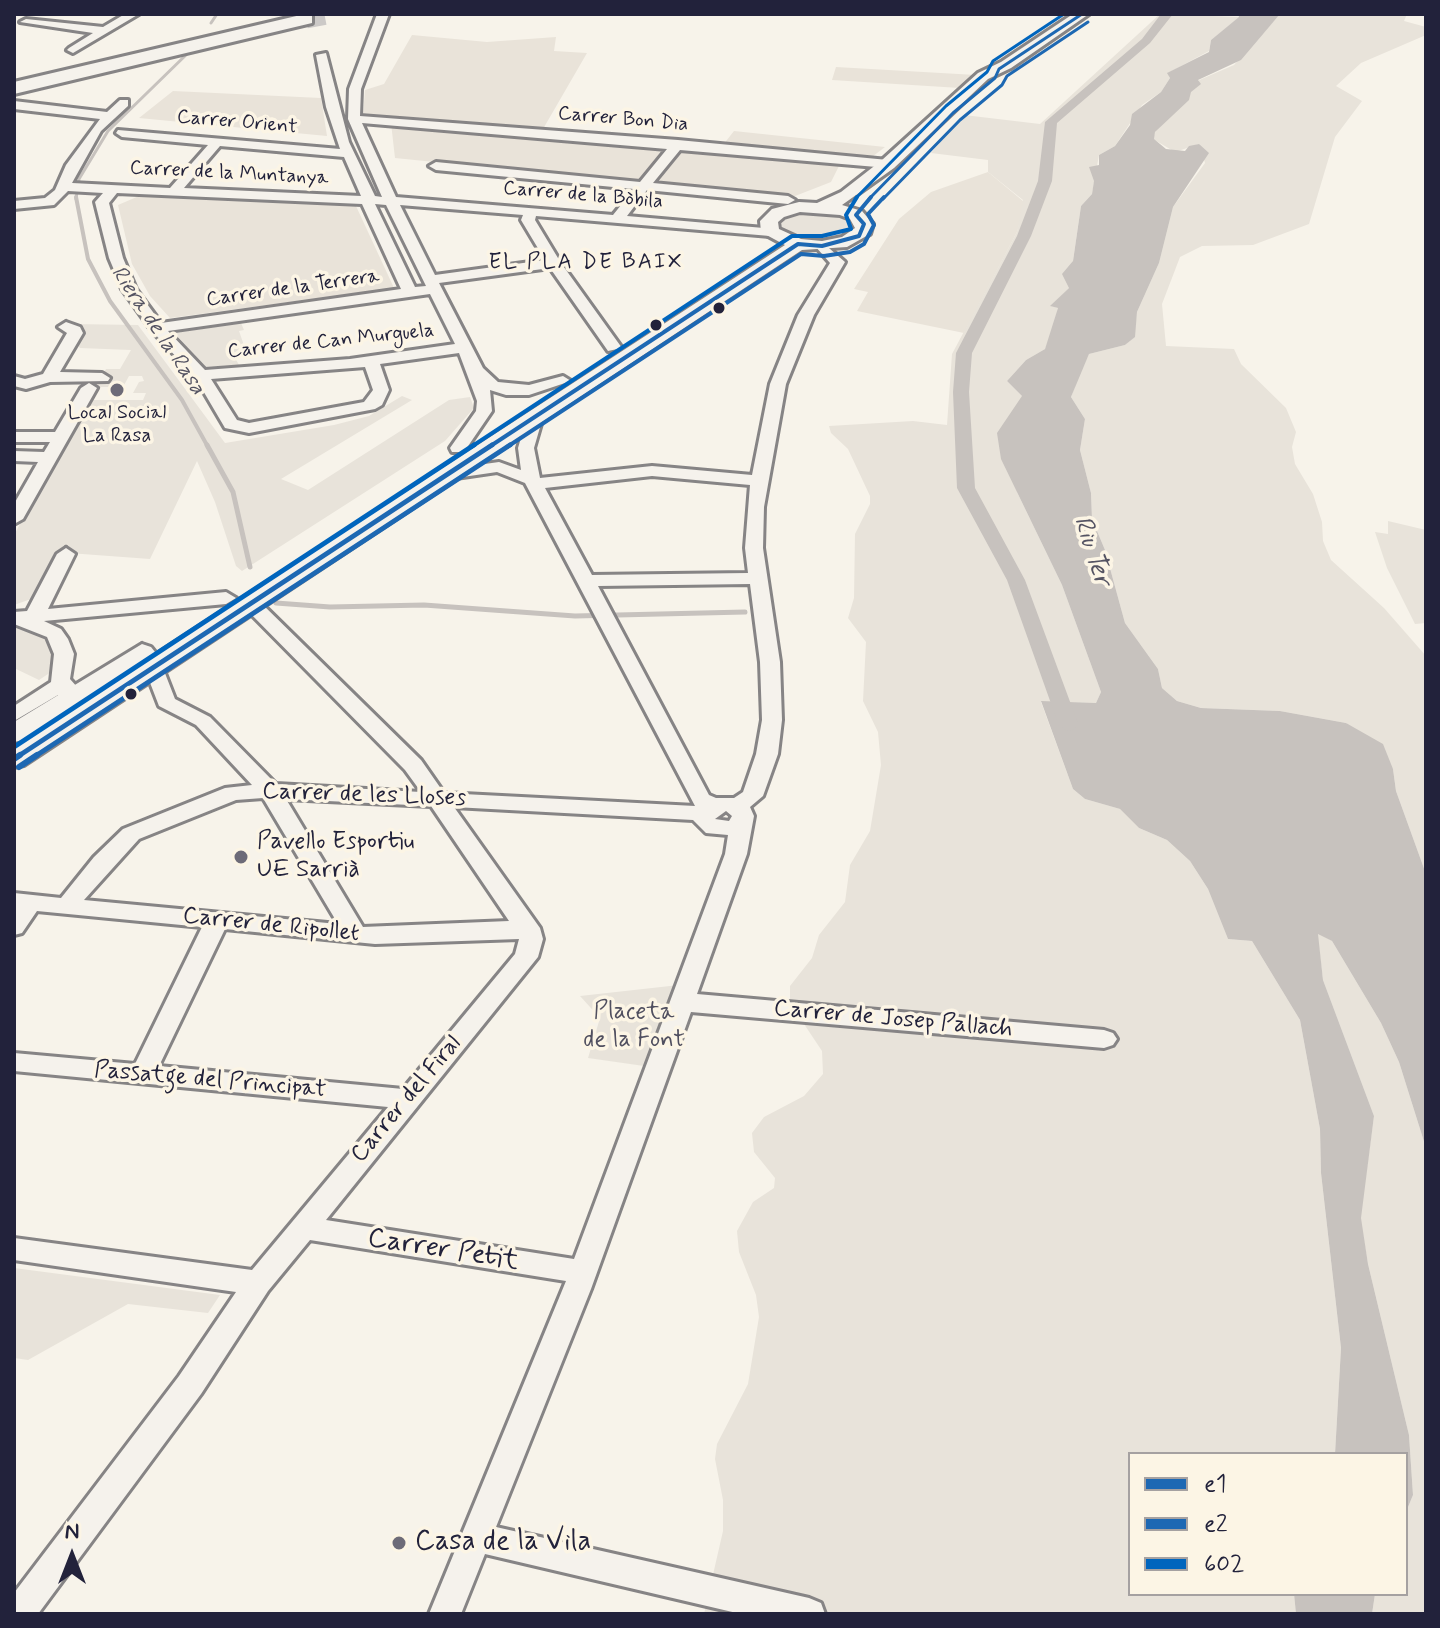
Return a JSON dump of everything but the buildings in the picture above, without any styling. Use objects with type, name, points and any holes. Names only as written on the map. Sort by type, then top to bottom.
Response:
[{"type":"highway","points":[[14,78],[282,14]]},
{"type":"highway","points":[[14,88],[306,19]]},
{"type":"main road","points":[[823,207],[847,196],[888,164],[983,76],[999,69],[1079,14]]},
{"type":"main road","points":[[856,215],[953,113],[995,78],[999,69]]},
{"type":"main road","points":[[799,207],[823,207],[856,215],[864,224],[859,236],[822,246],[783,238],[769,221],[778,213],[799,207]]},
{"type":"main road","points":[[14,734],[66,691],[226,598],[783,238]]},
{"type":"main road","points":[[14,759],[535,417],[783,238]]},
{"type":"street","points":[[20,25],[44,14]]},
{"type":"street","points":[[73,50],[133,14]]},
{"type":"street","points":[[383,14],[355,89],[354,119],[432,285],[476,370],[485,401],[484,411],[458,448]]},
{"type":"street","points":[[20,25],[105,31]]},
{"type":"street","points":[[322,55],[332,107],[348,154],[370,201],[368,206],[410,293]]},
{"type":"street","points":[[14,205],[49,202],[63,187],[73,165],[106,116],[124,103]]},
{"type":"street","points":[[14,105],[106,116]]},
{"type":"street","name":"Carrer Bon Dia","points":[[354,119],[442,124],[888,164]]},
{"type":"street","name":"Carrer Orient","points":[[122,133],[348,154]]},
{"type":"street","points":[[173,192],[217,142]]},
{"type":"street","points":[[618,218],[678,144]]},
{"type":"street","points":[[436,166],[788,200]]},
{"type":"street","name":"Carrer de la Muntanya","points":[[63,187],[392,202]]},
{"type":"street","points":[[114,189],[102,202],[116,258],[129,289],[157,328],[201,375],[231,424],[249,428],[369,406],[376,402],[381,390],[371,361]]},
{"type":"street","name":"Carrer de la Bòbila","points":[[392,202],[618,218],[783,238]]},
{"type":"street","points":[[531,212],[528,220],[554,263],[599,331],[614,348]]},
{"type":"street","points":[[535,417],[526,448],[533,482],[708,809],[705,822],[714,828],[734,828],[739,814],[752,796],[767,754],[772,720],[770,662],[754,548],[760,481],[778,384],[806,315],[838,262],[822,246]]},
{"type":"street","name":"Carrer de la Terrera","points":[[157,328],[410,293],[432,285],[554,263]]},
{"type":"street","points":[[49,377],[75,333],[75,330],[66,327]]},
{"type":"street","name":"Carrer de Can Murguela","points":[[201,375],[371,361],[465,347]]},
{"type":"street","points":[[476,370],[492,385],[506,390],[529,390],[563,381]]},
{"type":"street","points":[[14,403],[20,383],[49,377],[95,383],[14,518]]},
{"type":"street","points":[[14,437],[60,437]]},
{"type":"street","points":[[14,456],[49,457]]},
{"type":"street","points":[[449,474],[499,467],[533,482],[652,471],[760,481]]},
{"type":"street","points":[[24,617],[66,554]]},
{"type":"street","points":[[584,581],[759,578]]},
{"type":"street","points":[[24,617],[226,598]]},
{"type":"street","points":[[251,604],[413,765],[528,928]]},
{"type":"street","points":[[14,715],[66,691],[60,681],[64,654],[58,639],[54,633],[24,617]]},
{"type":"street","points":[[154,667],[166,702],[203,721],[270,791],[356,934]]},
{"type":"street","name":"Carrer de les Lloses","points":[[66,907],[102,862],[131,834],[233,793],[270,791],[708,809]]},
{"type":"street","points":[[445,1614],[582,1272],[682,1002],[736,854],[739,814]]},
{"type":"street","points":[[14,927],[22,902]]},
{"type":"street","name":"Carrer de Ripollet","points":[[22,902],[356,934],[528,928]]},
{"type":"street","points":[[142,1075],[217,921]]},
{"type":"street","name":"Carrer del Firal","points":[[18,1614],[190,1385],[258,1283],[406,1099],[526,957],[531,939],[528,928]]},
{"type":"street","name":"Carrer de Josep Pallach","points":[[682,1002],[1104,1039]]},
{"type":"street","name":"Passatge del Principat","points":[[14,1062],[406,1099]]},
{"type":"street","name":"Carrer Petit","points":[[304,1227],[582,1272]]},
{"type":"street","points":[[14,1249],[258,1283]]},
{"type":"street","points":[[475,1537],[809,1614]]},
{"type":"shaded area","points":[[412,35],[487,42],[556,37],[554,51],[587,53],[543,129],[363,116],[365,90],[384,84]]},
{"type":"shaded area","points":[[836,67],[976,75],[960,88],[832,80]]},
{"type":"shaded area","points":[[173,91],[321,98],[327,136],[139,118]]},
{"type":"shaded area","points":[[391,123],[841,162],[831,182],[790,198],[395,158]]},
{"type":"shaded area","points":[[734,131],[885,147],[868,160],[723,145]]},
{"type":"shaded area","points":[[988,172],[1023,201],[1023,208],[1017,232],[964,333],[857,311],[868,292],[854,289],[899,219],[931,192]]},
{"type":"shaded area","points":[[139,196],[356,206],[394,288],[170,318],[150,296],[132,264],[118,205]]},
{"type":"green space","points":[[1160,14],[1240,17],[1211,40],[1209,51],[1168,73],[1170,78],[1161,92],[1142,105],[1115,146],[1099,155],[1092,194],[1081,206],[1069,288],[1051,306],[1058,308],[1054,328],[1045,349],[1026,360],[1007,381],[1022,396],[1017,492],[1062,585],[1101,692],[1096,703],[1041,702],[1073,789],[1085,799],[1120,809],[1139,828],[1167,840],[1190,861],[1208,889],[1228,939],[1252,941],[1300,1020],[1320,1129],[1321,1173],[1341,1348],[1335,1452],[1128,1452],[1128,1596],[1294,1596],[1296,1614],[704,1614],[723,1531],[723,1500],[715,1459],[717,1444],[748,1384],[759,1317],[756,1295],[739,1252],[737,1231],[753,1202],[774,1188],[775,1178],[754,1152],[752,1133],[764,1117],[804,1096],[823,1074],[822,1051],[790,1003],[790,986],[812,958],[819,935],[845,902],[850,865],[870,831],[881,765],[878,732],[863,701],[866,642],[848,618],[854,598],[855,534],[870,504],[870,496],[848,449],[831,433],[829,426],[913,421],[947,425],[952,354],[1017,232],[1023,200],[988,172],[988,160],[931,153],[964,115],[1040,124]]},
{"type":"green space","points":[[1280,14],[1407,14],[1404,21],[1426,27],[1426,35],[1361,63],[1336,86],[1362,101],[1335,137],[1309,224],[1253,245],[1202,246],[1180,257],[1162,304],[1166,346],[1234,349],[1241,364],[1286,408],[1296,432],[1292,447],[1295,464],[1313,494],[1322,522],[1323,541],[1331,560],[1384,608],[1426,656],[1426,874],[1396,791],[1393,769],[1346,723],[1280,711],[1201,708],[1177,701],[1162,688],[1158,669],[1125,623],[1105,550],[1092,519],[1091,493],[1080,450],[1085,419],[1071,397],[1089,354],[1125,345],[1134,337],[1137,312],[1159,263],[1173,207],[1205,163],[1199,144],[1175,152],[1153,139],[1155,132],[1197,81],[1234,65]]},
{"type":"green space","points":[[800,212],[835,213],[853,226],[844,236],[823,241],[799,239],[782,232],[779,223]]},
{"type":"green space","points":[[241,323],[244,330],[239,331],[247,354],[234,356],[239,365],[204,367],[175,333]]},
{"type":"green space","points":[[71,324],[138,325],[225,443],[334,425],[369,416],[402,396],[412,400],[281,479],[308,490],[449,400],[470,397],[474,408],[445,441],[242,571],[236,566],[215,502],[197,461],[150,559],[55,552],[31,599],[14,605],[14,535],[106,369],[120,369],[131,350],[80,348],[77,344],[83,329]],"holes":[[[129,376],[142,376],[144,381],[139,382],[133,393],[146,393],[143,400],[93,400],[101,387],[123,387]]]},
{"type":"green space","points":[[1388,521],[1426,530],[1426,623],[1415,624],[1387,568],[1375,532],[1388,534]]},
{"type":"green space","points":[[14,626],[48,638],[55,648],[54,670],[39,680],[14,668]]},
{"type":"green space","points":[[1317,932],[1332,941],[1381,1023],[1399,1062],[1426,1148],[1426,1614],[1372,1614],[1375,1596],[1408,1596],[1408,1507],[1413,1495],[1409,1435],[1360,1218],[1374,1116],[1323,980]]},
{"type":"green space","name":"Placeta de la Font","points":[[688,984],[658,1068],[588,1058],[600,1018],[580,996]]},
{"type":"green space","points":[[14,1268],[220,1295],[208,1313],[128,1304],[28,1360],[14,1358]]},
{"type":"water","name":"Riu Ter","points":[[1238,14],[1280,14],[1241,60],[1198,80],[1201,84],[1191,92],[1189,100],[1155,132],[1154,139],[1166,149],[1185,151],[1189,146],[1199,144],[1209,153],[1173,207],[1159,263],[1137,312],[1135,337],[1125,345],[1089,354],[1071,397],[1085,419],[1080,450],[1091,493],[1092,519],[1105,550],[1125,623],[1158,669],[1162,688],[1177,701],[1201,708],[1280,711],[1346,723],[1383,744],[1393,769],[1396,791],[1426,874],[1426,1148],[1399,1062],[1381,1023],[1332,941],[1318,934],[1323,980],[1374,1116],[1361,1218],[1368,1264],[1409,1435],[1413,1495],[1408,1507],[1408,1452],[1335,1452],[1341,1348],[1321,1173],[1320,1129],[1300,1020],[1252,941],[1228,939],[1208,889],[1190,861],[1167,840],[1139,828],[1120,809],[1085,799],[1073,789],[1041,701],[1096,703],[1101,692],[1062,585],[1001,459],[997,433],[1022,396],[1007,381],[1026,360],[1045,349],[1058,308],[1050,306],[1069,288],[1062,274],[1073,261],[1081,206],[1092,194],[1094,181],[1089,167],[1099,165],[1099,155],[1115,146],[1130,125],[1132,114],[1161,92],[1170,78],[1167,73],[1209,52],[1211,40],[1239,17]]},
{"type":"water","points":[[1294,1596],[1375,1596],[1372,1614],[1296,1614]]},
{"type":"waterway","points":[[211,23],[217,14]]},
{"type":"waterway","points":[[1069,726],[1016,580],[966,488],[961,392],[964,353],[1024,236],[1045,181],[1051,122],[1146,41],[1167,14]]},
{"type":"waterway","name":"Riera de la Rasa","points":[[76,198],[79,179],[108,131],[189,52]]},
{"type":"waterway","name":"Riera de la Rasa","points":[[76,198],[88,259],[110,301],[182,400],[208,447]]},
{"type":"waterway","name":"Riera de la Rasa","points":[[207,445],[233,492],[250,567]]},
{"type":"waterway","name":"Riera de la Rasa","points":[[276,603],[330,607],[424,605],[575,616],[745,612]]},
{"type":"tunnel","points":[[306,19],[332,14]]},
{"type":"transit line","name":"602","points":[[14,747],[792,236],[822,236],[851,229],[846,215],[851,203],[946,106],[987,72],[993,61],[1064,14]]},
{"type":"transit line","name":"e1","points":[[14,759],[798,244],[822,246],[859,236],[864,224],[856,215],[859,209],[953,113],[995,78],[999,69],[1082,14]]},
{"type":"transit line","name":"e2","points":[[19,767],[801,254],[824,256],[850,252],[864,244],[874,225],[868,214],[960,120],[1002,85],[1007,76],[1088,22]]},
{"type":"place","name":"Local Social La Rasa","points":[[117,390]]},
{"type":"place","name":"Pavello Esportiu UE Sarrià","points":[[241,857]]},
{"type":"place","name":"Casa de la Vila","points":[[399,1543]]},
{"type":"district","name":"EL PLA DE BAIX","points":[[586,263]]}]
